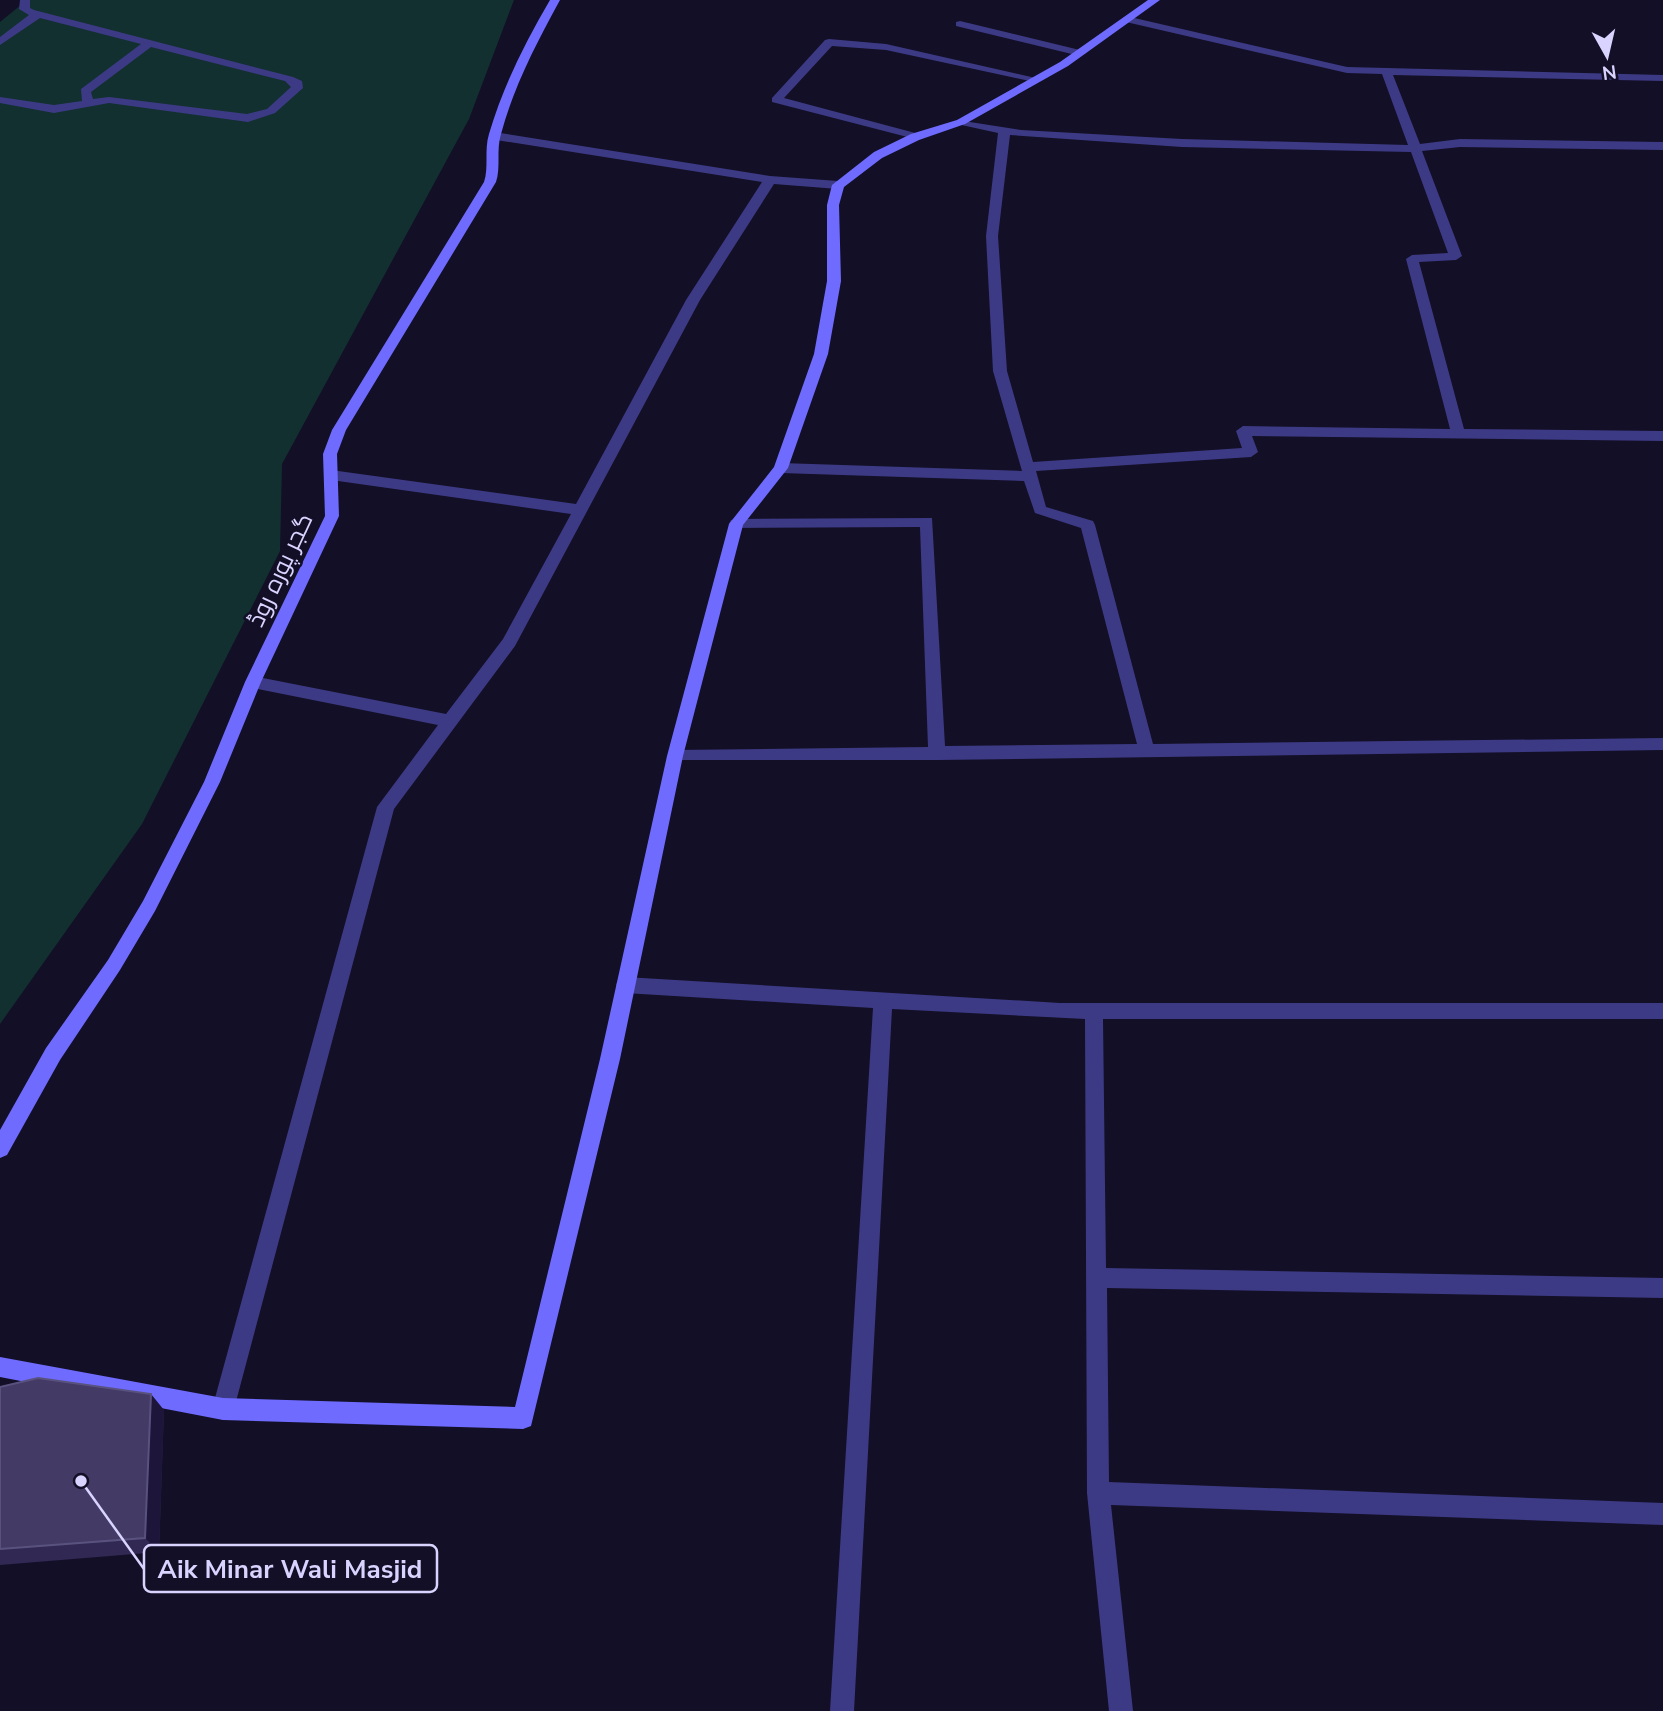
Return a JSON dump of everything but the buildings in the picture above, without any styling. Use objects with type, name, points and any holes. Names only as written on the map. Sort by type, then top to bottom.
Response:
[{"type":"street","points":[[0,100],[54,109],[88,101],[109,100],[248,118],[271,111],[297,88],[298,83],[289,79],[38,14],[24,9],[25,0]]},
{"type":"street","name":"گجر پورہ روڈ","points":[[0,1149],[53,1054],[114,965],[149,906],[212,782],[253,682],[332,516],[330,454],[339,430],[490,182],[493,173],[491,156],[494,136],[519,65],[555,0]]},
{"type":"street","points":[[0,1367],[223,1409],[523,1418],[625,985],[674,756],[736,524],[781,468],[821,354],[834,281],[833,205],[838,185],[878,155],[915,137],[961,122],[1080,53],[1155,0]]},
{"type":"street","points":[[0,42],[38,14]]},
{"type":"street","points":[[1130,20],[1335,67],[1663,78]]},
{"type":"street","points":[[960,24],[1080,53]]},
{"type":"street","points":[[915,137],[776,100],[829,42],[886,47],[1034,79]]},
{"type":"street","points":[[88,101],[85,91],[149,43]]},
{"type":"street","points":[[1386,70],[1456,256],[1412,259],[1458,434]]},
{"type":"street","points":[[961,122],[1004,132],[1182,143],[1395,150],[1460,143],[1663,146]]},
{"type":"street","points":[[1004,132],[992,236],[1000,371],[1040,510],[1088,525],[1147,751]]},
{"type":"street","points":[[494,136],[770,180],[838,185]]},
{"type":"street","points":[[223,1409],[386,807],[509,642],[692,300],[770,180]]},
{"type":"street","points":[[781,468],[1029,471],[1251,452],[1243,431],[1663,436]]},
{"type":"street","points":[[331,475],[580,510]]},
{"type":"street","points":[[736,524],[927,522],[937,754]]},
{"type":"street","points":[[253,682],[450,721]]},
{"type":"street","points":[[674,756],[1663,744]]},
{"type":"street","points":[[625,985],[1094,1011],[1663,1011]]},
{"type":"street","points":[[842,1711],[883,1000]]},
{"type":"street","points":[[1094,1011],[1098,1493],[1121,1711]]},
{"type":"street","points":[[1096,1278],[1663,1288]]},
{"type":"street","points":[[1098,1493],[1663,1514]]},
{"type":"green space","points":[[27,0],[514,0],[469,119],[282,464],[280,551],[142,824],[0,1024],[0,22]]},
{"type":"place","name":"Aik Minar Wali Masjid","points":[[81,1481]]}]
